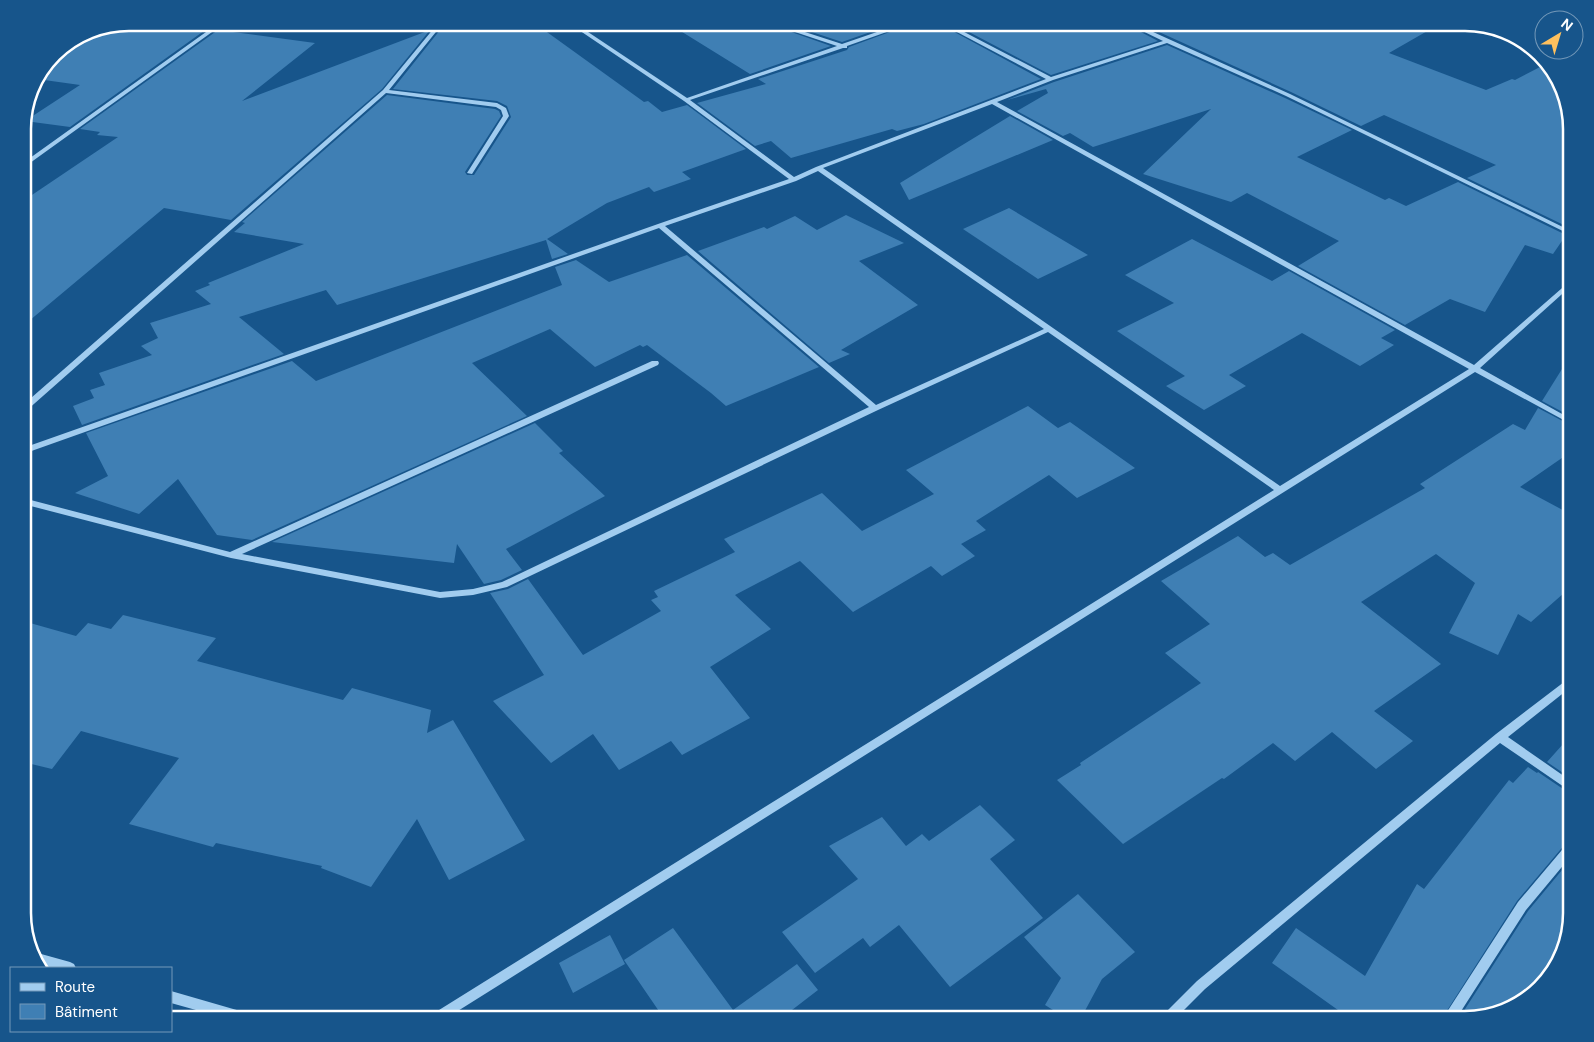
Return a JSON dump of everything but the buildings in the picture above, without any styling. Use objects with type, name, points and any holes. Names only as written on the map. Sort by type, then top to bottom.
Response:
[{"type":"street","points":[[31,160],[211,31]]},
{"type":"street","points":[[31,402],[385,91],[435,31]]},
{"type":"street","points":[[582,31],[686,100],[794,180]]},
{"type":"street","points":[[795,31],[845,47]]},
{"type":"street","points":[[686,100],[889,31]]},
{"type":"street","points":[[958,31],[1051,79]]},
{"type":"street","points":[[1145,31],[1288,95],[1563,229]]},
{"type":"street","points":[[31,448],[660,225],[794,180],[818,168],[1051,79],[1167,41]]},
{"type":"street","points":[[385,91],[497,105],[504,109],[506,116],[470,173]]},
{"type":"street","points":[[993,102],[1563,417]]},
{"type":"street","points":[[818,168],[1279,490]]},
{"type":"street","points":[[660,225],[875,408]]},
{"type":"street","points":[[449,1011],[1474,369],[1563,291]]},
{"type":"street","points":[[31,503],[231,555],[440,595],[473,592],[504,585],[875,408],[1050,329]]},
{"type":"street","points":[[231,555],[655,363]]},
{"type":"street","points":[[1176,1011],[1201,985],[1500,737],[1563,689]]},
{"type":"street","points":[[1500,737],[1563,780]]},
{"type":"street","points":[[1455,1011],[1522,906],[1563,858]]},
{"type":"street","points":[[43,961],[66,967]]},
{"type":"street","points":[[172,998],[216,1011]]}]
